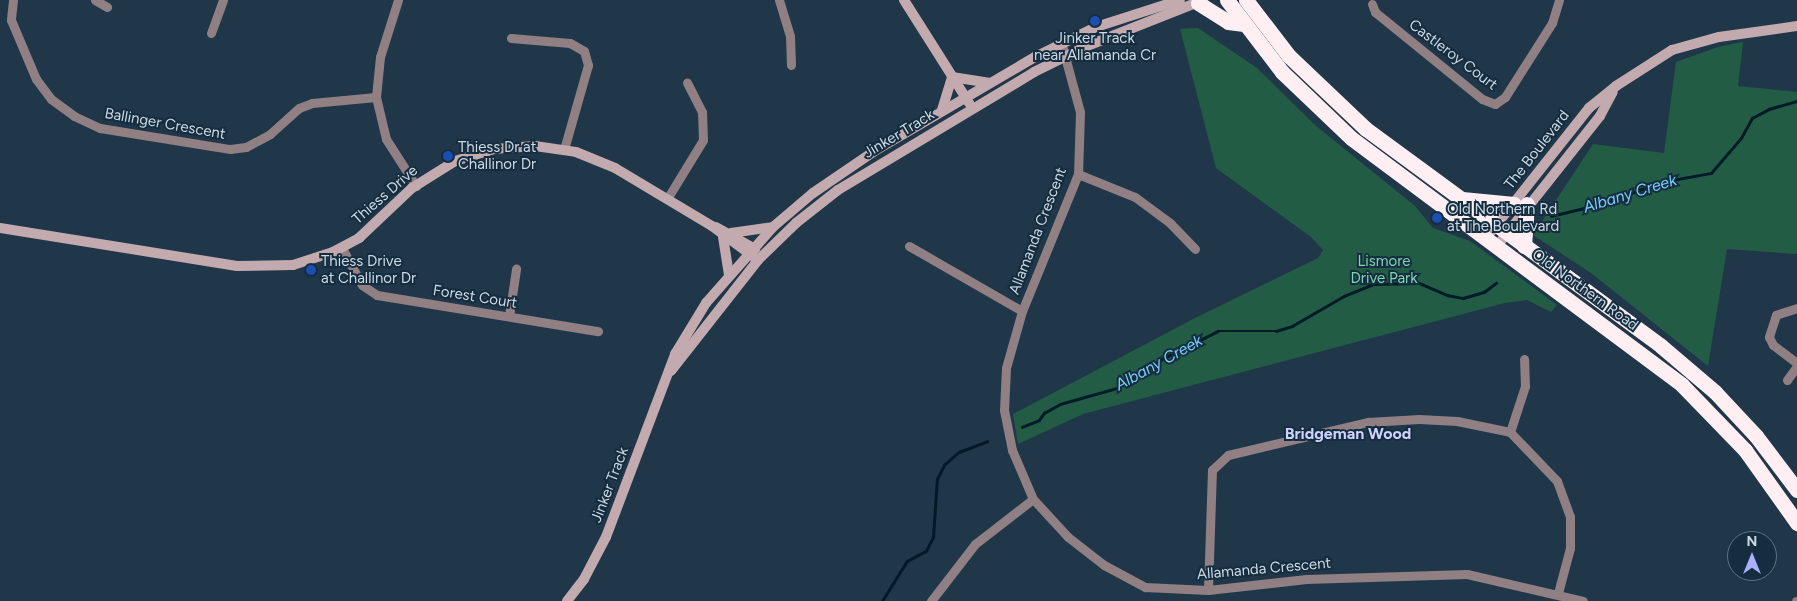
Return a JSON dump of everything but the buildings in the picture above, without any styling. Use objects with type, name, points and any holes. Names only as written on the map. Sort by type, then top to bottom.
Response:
[{"type":"highway","name":"Old Northern Road","points":[[1227,0],[1282,72],[1325,115],[1376,158],[1646,356],[1702,403],[1760,469],[1797,523]]},
{"type":"highway","name":"Old Northern Road","points":[[1246,0],[1289,56],[1335,103],[1524,246],[1661,346],[1715,392],[1756,436],[1797,490]]},
{"type":"highway","points":[[1201,2],[1228,22],[1244,24]]},
{"type":"highway","points":[[1462,199],[1521,204],[1524,246]]},
{"type":"street","name":"Ballinger Crescent","points":[[13,0],[12,20],[36,79],[51,99],[74,116],[100,128],[222,148],[246,147],[270,134],[299,108],[312,102],[376,97]]},
{"type":"street","points":[[95,0],[108,7]]},
{"type":"street","points":[[211,33],[223,0]]},
{"type":"street","points":[[398,0],[380,57],[376,97],[386,139],[416,186]]},
{"type":"street","points":[[778,0],[790,36],[792,65]]},
{"type":"street","points":[[904,0],[972,108]]},
{"type":"street","name":"Jinker Track","points":[[567,601],[584,579],[606,537],[675,354],[706,303],[750,250],[773,227],[829,180],[942,110],[1061,42],[1111,21],[1180,0]]},
{"type":"street","name":"Castleroy Court","points":[[1372,4],[1375,12],[1482,98],[1496,104],[1505,96],[1552,23],[1559,0]]},
{"type":"street","name":"Jinker Track","points":[[669,374],[760,257],[838,190],[972,108],[1065,56],[1201,2]]},
{"type":"street","name":"The Boulevard","points":[[1492,242],[1589,108],[1616,86],[1672,50],[1719,37],[1797,26]]},
{"type":"street","points":[[511,38],[570,43],[584,51],[588,65],[564,149]]},
{"type":"street","name":"Allamanda Crescent","points":[[1061,42],[1080,112],[1078,174],[1022,311],[1006,368],[1004,410],[1012,450],[1033,499],[1068,537],[1104,565],[1145,587],[1208,590],[1316,579],[1467,574],[1558,593],[1583,601]]},
{"type":"street","points":[[952,77],[989,83]]},
{"type":"street","points":[[942,110],[952,77]]},
{"type":"street","points":[[667,199],[703,140],[702,112],[686,83]]},
{"type":"street","name":"Thiess Drive","points":[[0,228],[251,267],[293,265],[342,248],[372,229],[416,186],[455,161],[487,150],[521,146],[564,149],[602,161],[727,235],[760,257]]},
{"type":"street","points":[[1078,174],[1135,197],[1170,224],[1194,249]]},
{"type":"street","points":[[729,275],[727,235],[773,227]]},
{"type":"street","points":[[909,246],[1022,311]]},
{"type":"street","name":"Forest Court","points":[[342,248],[362,285],[377,295],[598,331]]},
{"type":"street","points":[[509,316],[516,269]]},
{"type":"street","points":[[1787,380],[1797,365],[1773,345],[1769,337],[1776,315],[1797,308]]},
{"type":"street","points":[[1510,432],[1525,386],[1524,359]]},
{"type":"street","points":[[1208,590],[1212,470],[1228,455],[1385,420],[1457,421],[1510,432],[1557,481],[1570,517],[1570,548],[1558,593]]},
{"type":"street","points":[[934,600],[975,544],[1033,499]]},
{"type":"green space","name":"Lismore Drive Park","points":[[1198,28],[1257,68],[1315,125],[1415,206],[1433,228],[1470,241],[1557,305],[1551,312],[1527,300],[1505,303],[1083,414],[1018,444],[1013,414],[1195,318],[1318,258],[1323,250],[1311,237],[1216,168],[1180,29]]},
{"type":"green space","points":[[1743,42],[1738,86],[1797,92],[1797,254],[1727,249],[1708,366],[1591,273],[1533,235],[1593,144],[1664,153],[1676,62],[1718,47]]},
{"type":"waterway","name":"Albany Creek","points":[[1551,216],[1605,203],[1661,182],[1711,173],[1741,138],[1752,118],[1769,109],[1797,101]]},
{"type":"waterway","name":"Albany Creek","points":[[1022,427],[1039,420],[1044,413],[1060,404],[1117,388],[1164,358],[1218,331],[1276,331],[1292,326],[1344,296],[1373,284],[1419,283],[1447,295],[1463,298],[1484,292],[1496,283]]},
{"type":"waterway","name":"Albany Creek","points":[[882,601],[907,561],[926,551],[933,537],[937,479],[944,465],[959,452],[987,441]]},
{"type":"place","name":"Jinker Track near Allamanda Cr","points":[[1095,21]]},
{"type":"place","name":"Thiess Dr at Challinor Dr","points":[[448,156]]},
{"type":"place","name":"Old Northern Rd at The Boulevard","points":[[1437,218]]},
{"type":"place","name":"Thiess Drive at Challinor Dr","points":[[311,270]]},
{"type":"district","name":"Bridgeman Wood","points":[[1348,434]]}]
